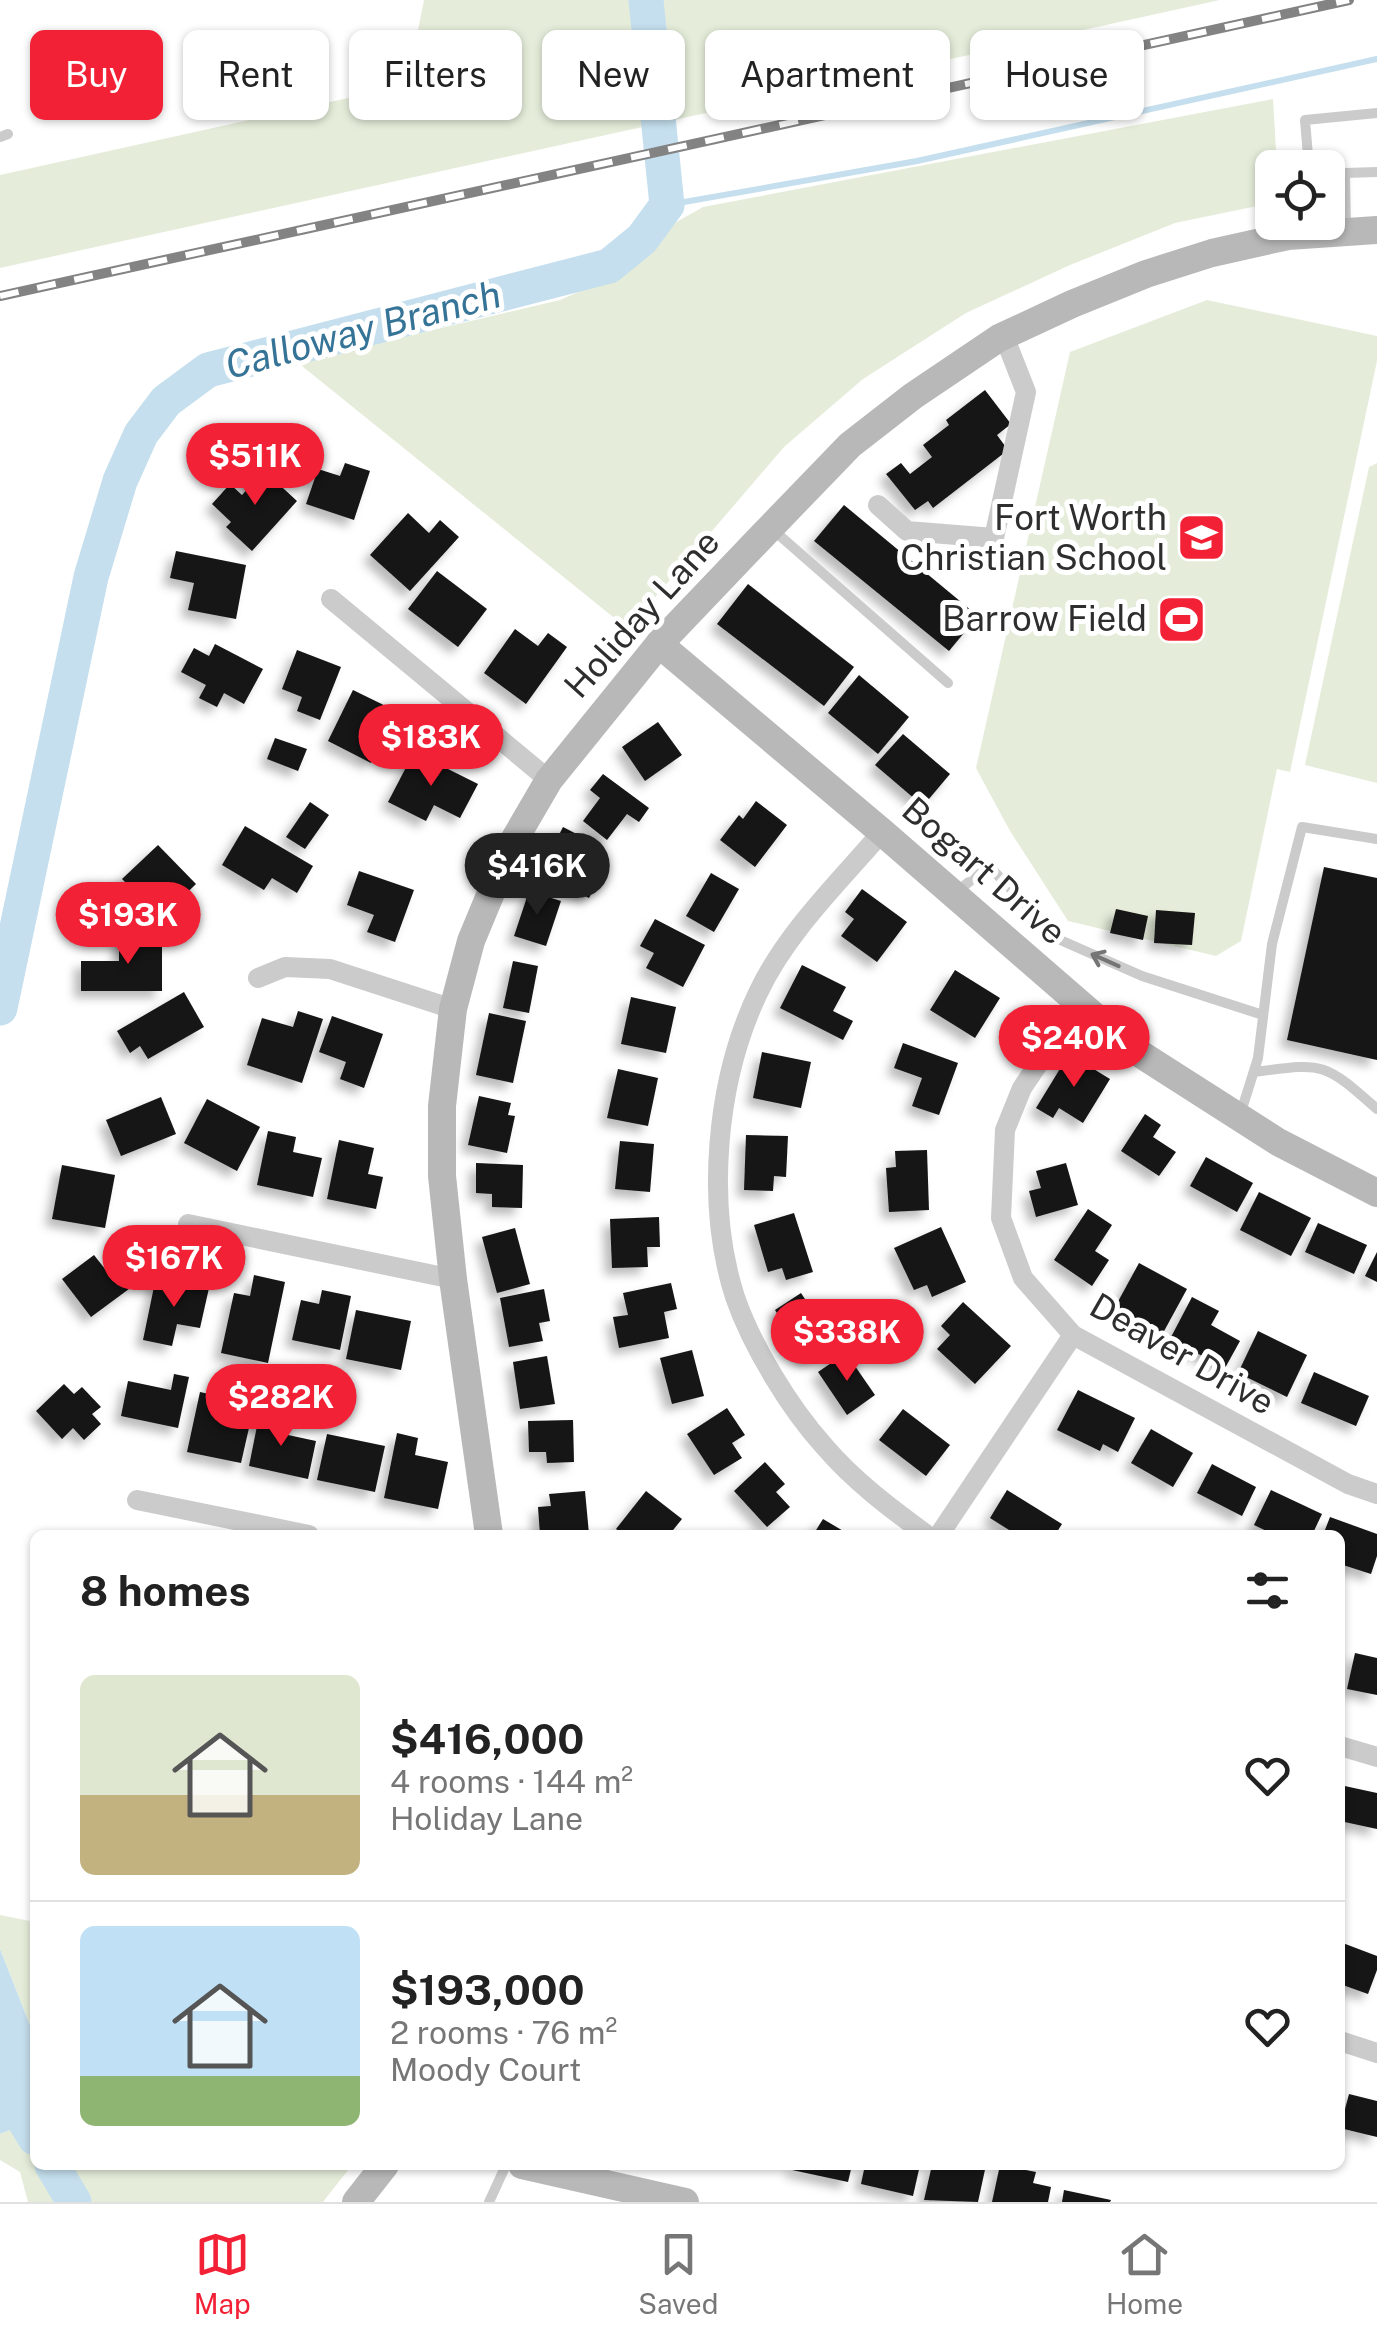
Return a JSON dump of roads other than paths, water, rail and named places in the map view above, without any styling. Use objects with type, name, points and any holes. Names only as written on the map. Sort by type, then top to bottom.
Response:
[{"type":"street","name":"Holiday Lane","points":[[488,1530],[453,1279],[442,1158],[442,1106],[453,1009],[471,941],[510,847],[548,780],[660,644],[770,528],[850,445],[913,396],[1004,336],[1072,304],[1212,253],[1288,236],[1377,230]]},
{"type":"street","points":[[878,505],[908,532],[994,538],[1026,392],[1004,336]]},
{"type":"street","points":[[330,599],[548,780]]},
{"type":"street","name":"Bogart Drive","points":[[660,644],[1131,1048],[1278,1142],[1375,1188]]},
{"type":"street","points":[[882,832],[786,946],[758,993],[733,1059],[720,1130],[718,1186],[726,1258],[736,1298],[785,1394],[823,1446],[876,1498],[920,1530]]},
{"type":"street","points":[[258,978],[286,967],[330,969],[453,1009]]},
{"type":"street","name":"Deaver Drive","points":[[1079,1004],[1012,1106],[1006,1130],[1001,1218],[1023,1278],[1073,1335],[1348,1484],[1377,1494]]},
{"type":"street","points":[[188,1224],[453,1279]]},
{"type":"street","points":[[941,1530],[1073,1335]]},
{"type":"street","points":[[138,1500],[285,1530]]},
{"type":"street","points":[[1345,1747],[1377,1757]]},
{"type":"street","points":[[1345,2043],[1377,2053]]},
{"type":"street","points":[[356,2202],[382,2170]]},
{"type":"street","points":[[543,2170],[681,2202]]},
{"type":"lane","points":[[1308,150],[1305,120],[1377,114]]},
{"type":"lane","points":[[1345,173],[1377,172]]},
{"type":"lane","points":[[1345,202],[1346,231]]},
{"type":"lane","points":[[770,528],[948,683]]},
{"type":"lane","points":[[1239,1118],[1254,1072],[1272,944],[1302,826],[1377,838]]},
{"type":"lane","points":[[954,894],[989,866],[1058,940],[1142,976],[1264,1015]]},
{"type":"lane","points":[[1254,1072],[1313,1064],[1341,1076],[1377,1108]]},
{"type":"lane","points":[[489,2202],[504,2170]]},
{"type":"water","points":[[0,1949],[30,2025],[30,2122],[0,2134]]},
{"type":"waterway","name":"Calloway Branch","points":[[0,1008],[91,577],[120,481],[141,434],[166,401],[208,370],[609,266],[642,239],[667,205],[646,0]]},
{"type":"waterway","points":[[667,205],[917,161],[1377,59]]},
{"type":"waterway","name":"Calloway Branch","points":[[0,2080],[30,2130]]},
{"type":"waterway","name":"Calloway Branch","points":[[55,2170],[74,2202]]},
{"type":"railway","points":[[0,296],[1349,0]]},
{"type":"place","name":"Fort Worth Christian School","points":[[1202,538]]},
{"type":"place","name":"Barrow Field","points":[[1182,619]]}]
